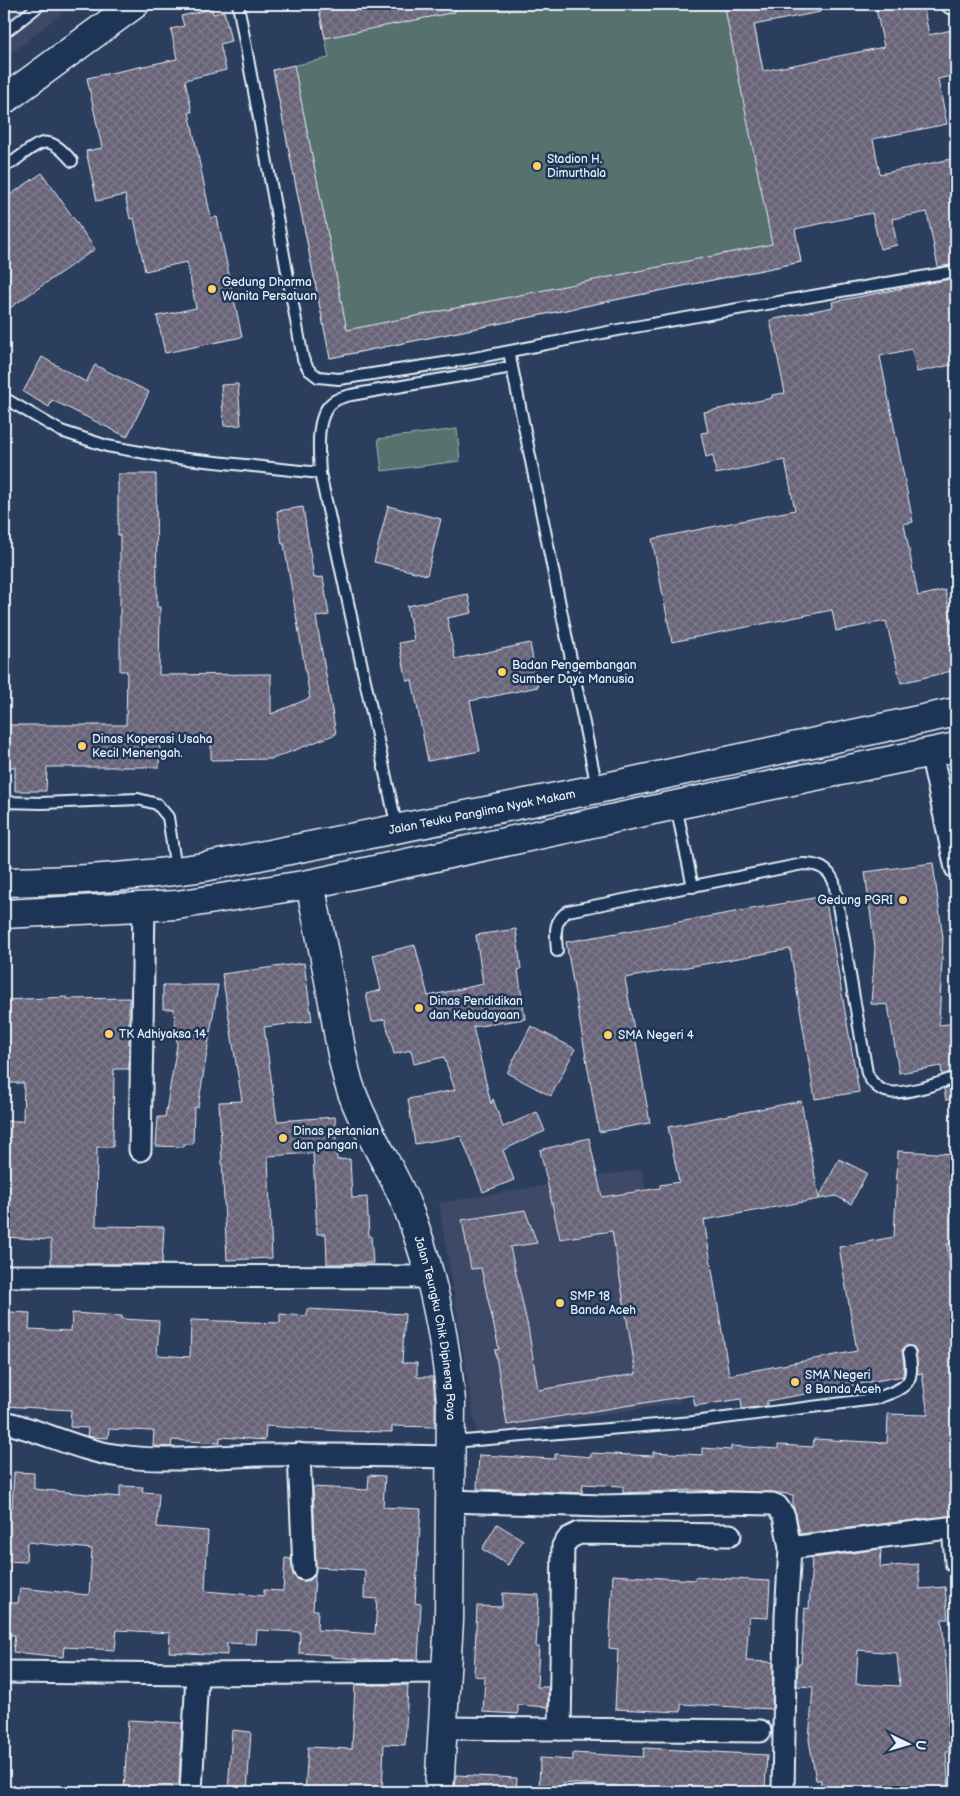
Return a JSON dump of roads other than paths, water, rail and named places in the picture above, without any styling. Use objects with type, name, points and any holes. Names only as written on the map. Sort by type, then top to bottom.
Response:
[{"type":"main road","points":[[4,100],[135,4]]},
{"type":"main road","name":"Jalan Teuku Panglima Nyak Makam","points":[[4,882],[70,881],[176,871],[597,789],[956,712]]},
{"type":"main road","points":[[4,914],[177,904],[310,884],[676,805],[944,750]]},
{"type":"main road","name":"Jalan Teungku Chik Dipineng Raya","points":[[310,884],[340,1044],[350,1084],[361,1112],[407,1206],[430,1276],[443,1332],[448,1366],[451,1401],[449,1620],[439,1792]]},
{"type":"street","points":[[944,750],[956,868]]},
{"type":"street","points":[[140,1150],[144,906]]},
{"type":"street","points":[[4,1276],[430,1276]]},
{"type":"street","points":[[4,1422],[119,1456],[208,1459],[250,1455],[451,1449]]},
{"type":"street","points":[[299,1454],[304,1569]]},
{"type":"street","points":[[450,1501],[603,1506],[727,1503],[772,1504],[777,1506],[784,1516],[790,1548],[786,1616],[783,1792]]},
{"type":"street","points":[[790,1548],[954,1528],[956,1562]]},
{"type":"street","points":[[560,1729],[563,1546],[569,1538],[579,1533],[730,1535]]},
{"type":"street","points":[[4,1672],[197,1674],[446,1672]]},
{"type":"street","points":[[191,1792],[197,1674]]},
{"type":"street","points":[[443,1728],[760,1731]]},
{"type":"lane","points":[[4,33],[41,4]]},
{"type":"lane","points":[[238,4],[301,350],[309,370],[318,377],[340,379],[509,352],[623,328],[956,271]]},
{"type":"lane","points":[[945,4],[949,8],[956,8]]},
{"type":"lane","points":[[4,166],[44,142],[52,143],[60,148],[72,161]]},
{"type":"lane","points":[[509,352],[597,789]]},
{"type":"lane","points":[[397,828],[320,473],[319,446],[323,417],[337,399],[351,395],[512,367]]},
{"type":"lane","points":[[4,398],[61,431],[107,446],[177,458],[320,473]]},
{"type":"lane","points":[[4,802],[42,803],[138,799],[157,804],[168,817],[176,871]]},
{"type":"lane","points":[[676,805],[693,887]]},
{"type":"lane","points":[[557,951],[556,925],[561,916],[568,911],[803,864],[819,866],[827,870],[834,882],[867,1073],[871,1083],[889,1092],[900,1094],[956,1078]]},
{"type":"lane","points":[[451,1449],[693,1422],[874,1399],[900,1389],[909,1381],[912,1366],[909,1352]]},
{"type":"place","name":"Stadion H. Dimurthala","points":[[537,166]]},
{"type":"place","name":"Gedung Dharma Wanita Persatuan","points":[[212,289]]},
{"type":"place","name":"Badan Pengembangan Sumber Daya Manusia","points":[[502,672]]},
{"type":"place","name":"Dinas Koperasi Usaha Kecil Menengah.","points":[[82,746]]},
{"type":"place","name":"Gedung PGRI","points":[[903,900]]},
{"type":"place","name":"Dinas Pendidikan dan Kebudayaan","points":[[419,1008]]},
{"type":"place","name":"TK Adhiyaksa 14","points":[[109,1034]]},
{"type":"place","name":"SMA Negeri 4","points":[[608,1035]]},
{"type":"place","name":"Dinas pertanian dan pangan","points":[[283,1138]]},
{"type":"place","name":"SMP 18 Banda Aceh","points":[[560,1303]]},
{"type":"place","name":"SMA Negeri 8 Banda Aceh","points":[[795,1382]]}]
